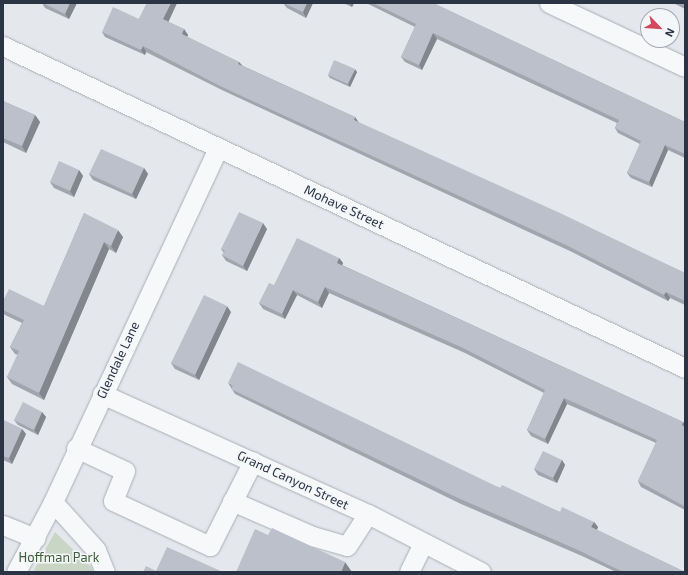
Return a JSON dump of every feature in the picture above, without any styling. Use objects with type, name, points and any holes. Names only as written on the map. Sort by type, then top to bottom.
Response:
[{"type":"street","points":[[549,3],[685,67]]},
{"type":"street","name":"Mohave Street","points":[[3,46],[685,368]]},
{"type":"street","name":"Glendale Lane","points":[[16,572],[53,502],[76,448],[218,148]]},
{"type":"street","name":"Grand Canyon Street","points":[[102,394],[253,460],[368,514],[422,545],[481,572]]},
{"type":"street","points":[[76,448],[125,471],[113,501],[210,546],[253,460]]},
{"type":"street","points":[[232,501],[312,536],[347,546],[368,514]]},
{"type":"street","points":[[53,502],[96,550],[104,572]]},
{"type":"street","points":[[3,524],[35,538]]},
{"type":"street","points":[[409,572],[422,545]]},
{"type":"green space","name":"Hoffman Park","points":[[55,532],[91,567],[93,572],[33,572]]},
{"type":"building","points":[[43,3],[70,3],[65,14]]},
{"type":"building","points":[[147,3],[171,3],[163,19],[184,29],[182,34],[239,62],[238,64],[355,117],[354,120],[560,213],[685,273],[685,301],[666,292],[664,295],[568,246],[220,86],[143,46],[141,50],[102,32],[113,7],[139,19]]},
{"type":"building","points":[[283,3],[307,3],[303,12]]},
{"type":"building","points":[[373,3],[433,3],[685,122],[685,154],[665,145],[649,182],[627,173],[641,141],[615,128],[619,120],[433,33],[419,65],[401,57],[416,24]]},
{"type":"building","points":[[334,60],[355,69],[348,84],[328,75]]},
{"type":"building","points":[[3,101],[35,115],[22,146],[3,138]]},
{"type":"building","points":[[101,149],[144,168],[132,194],[89,174]]},
{"type":"building","points":[[59,161],[79,170],[70,191],[50,182]]},
{"type":"building","points":[[239,212],[263,223],[243,266],[222,255],[225,251],[221,249]]},
{"type":"building","points":[[84,213],[118,230],[111,246],[104,242],[39,393],[7,377],[19,351],[10,347],[24,320],[3,310],[3,301],[9,289],[44,306]]},
{"type":"building","points":[[297,238],[339,258],[337,263],[683,422],[682,425],[685,427],[684,506],[638,481],[657,440],[564,398],[545,439],[527,430],[545,390],[461,347],[325,287],[318,302],[293,290],[282,314],[259,303],[269,283],[274,285]]},
{"type":"building","points":[[204,295],[227,306],[195,375],[171,363]]},
{"type":"building","points":[[238,362],[500,488],[502,485],[560,512],[562,507],[594,522],[591,527],[685,572],[623,572],[578,550],[458,498],[231,389],[233,385],[228,383]]},
{"type":"building","points":[[23,402],[42,412],[34,430],[14,420]]},
{"type":"building","points":[[3,420],[22,429],[9,458],[3,456]]},
{"type":"building","points":[[543,451],[562,460],[553,478],[534,469]]},
{"type":"building","points":[[272,528],[345,562],[341,572],[236,572],[255,529],[268,535]]},
{"type":"building","points":[[167,547],[223,572],[143,572],[146,566],[156,571]]}]
